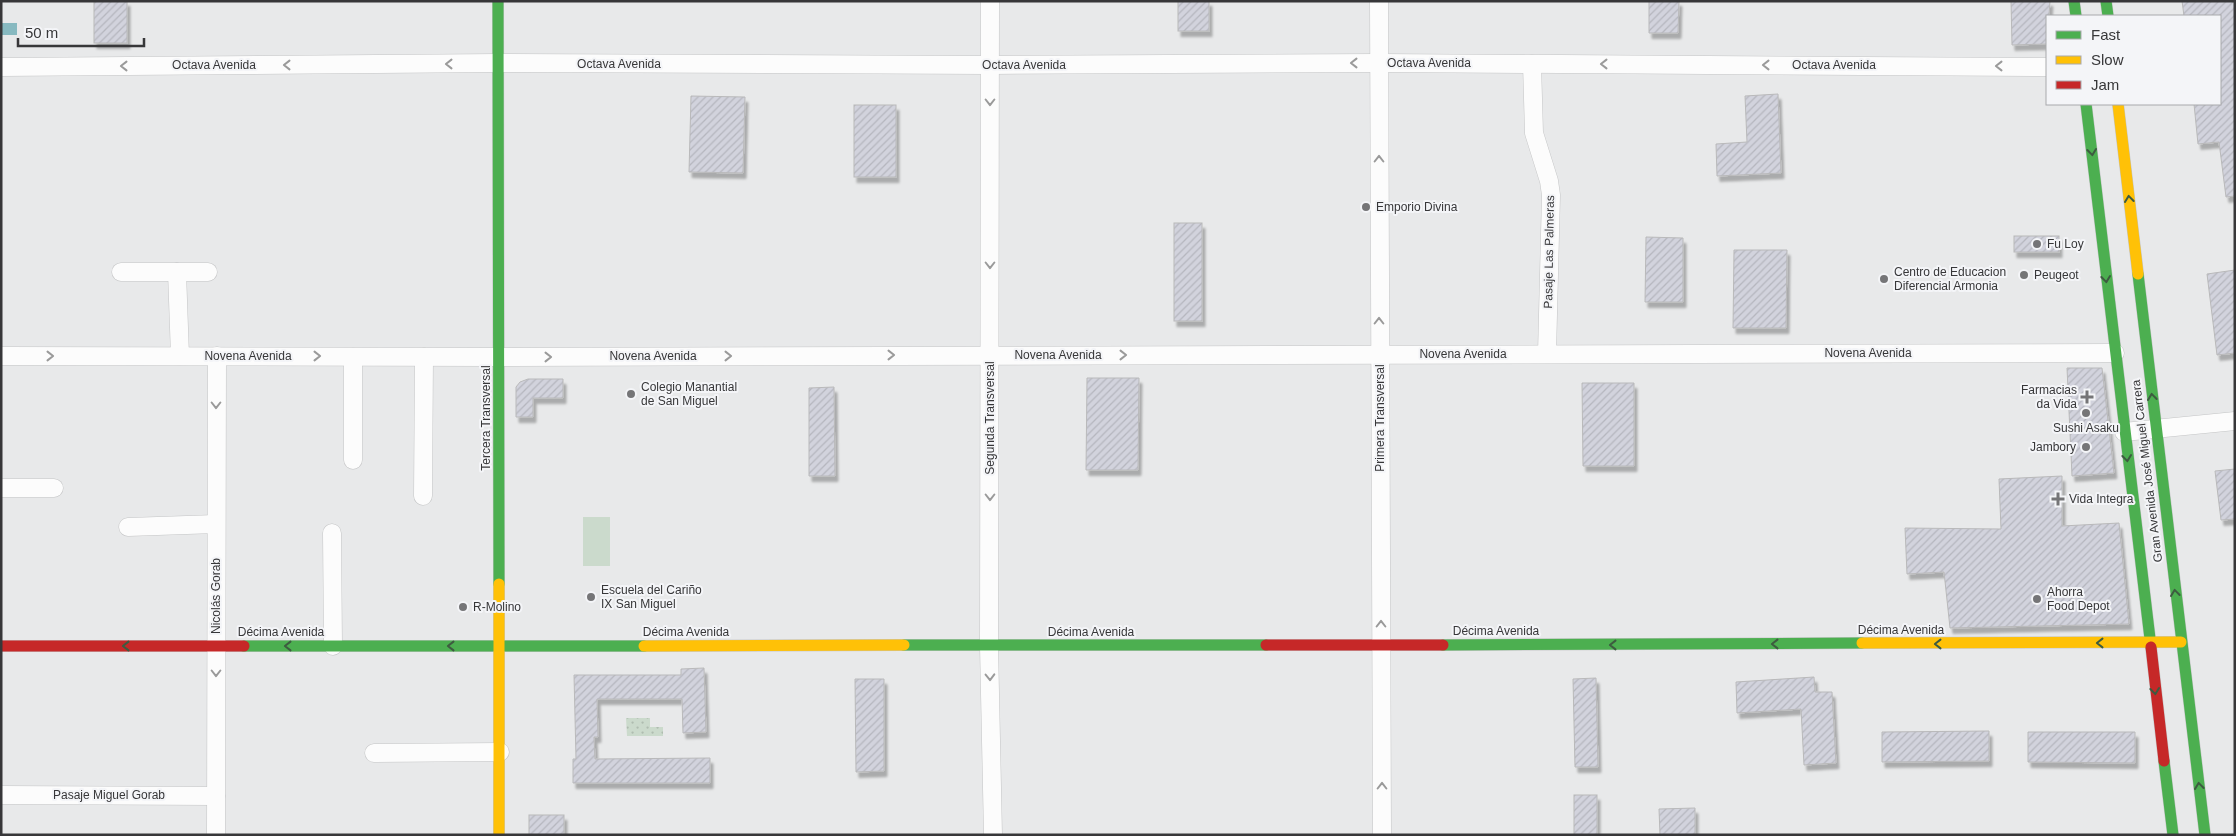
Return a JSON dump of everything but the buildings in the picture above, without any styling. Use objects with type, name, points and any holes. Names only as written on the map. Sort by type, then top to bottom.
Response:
[{"type":"street","name":"Tercera Transversal","points":[[498,1],[500,357],[499,835]]},
{"type":"street","name":"Segunda Transversal","points":[[990,1],[989,646],[993,835]]},
{"type":"street","name":"Primera Transversal","points":[[1379,1],[1382,835]]},
{"type":"street","points":[[2074,1],[2076,15]]},
{"type":"street","points":[[2106,1],[2108,15]]},
{"type":"street","name":"Octava Avenida","points":[[1,66],[498,63],[990,65],[1379,63],[2046,67]]},
{"type":"street","name":"Pasaje Las Palmeras","points":[[1532,64],[1534,133],[1549,181],[1550,195],[1547,354]]},
{"type":"street","name":"Gran Avenida José Miguel Carrera","points":[[2086,105],[2173,835]]},
{"type":"street","name":"Gran Avenida José Miguel Carrera","points":[[2118,105],[2205,835]]},
{"type":"street","points":[[121,272],[208,272]]},
{"type":"street","points":[[177,272],[180,356]]},
{"type":"street","name":"Novena Avenida","points":[[1,356],[500,357],[2115,353]]},
{"type":"street","name":"Nicolás Gorab","points":[[216,356],[216,835]]},
{"type":"street","points":[[353,356],[353,460]]},
{"type":"street","points":[[423,496],[424,357]]},
{"type":"street","points":[[2124,432],[2235,421]]},
{"type":"street","points":[[1,488],[54,488]]},
{"type":"street","points":[[128,527],[216,524]]},
{"type":"street","points":[[332,533],[333,646]]},
{"type":"street","name":"Décima Avenida","points":[[1,646],[989,646],[2181,642]]},
{"type":"street","points":[[374,753],[500,752]]},
{"type":"street","name":"Pasaje Miguel Gorab","points":[[1,795],[216,796]]},
{"type":"green space","points":[[583,517],[610,517],[610,566],[583,566]]},
{"type":"green space","points":[[626,718],[650,718],[650,727],[663,727],[663,736],[627,736]]},
{"type":"water","points":[[1,23],[17,23],[17,35],[1,35]]},
{"type":"traffic: fast","points":[[498,1],[499,584]]},
{"type":"traffic: fast","points":[[2074,1],[2076,15]]},
{"type":"traffic: fast","points":[[2106,1],[2108,15]]},
{"type":"traffic: fast","points":[[2086,105],[2151,647]]},
{"type":"traffic: fast","points":[[2138,274],[2205,835]]},
{"type":"traffic: fast","points":[[1443,645],[1862,643]]},
{"type":"traffic: fast","points":[[904,645],[1266,645]]},
{"type":"traffic: fast","points":[[244,646],[644,646]]},
{"type":"traffic: fast","points":[[2164,761],[2173,835]]},
{"type":"traffic: slow","points":[[2118,105],[2138,274]]},
{"type":"traffic: slow","points":[[499,584],[499,835]]},
{"type":"traffic: slow","points":[[1862,643],[2181,642]]},
{"type":"traffic: slow","points":[[644,646],[904,645]]},
{"type":"traffic: jam","points":[[1266,645],[1443,645]]},
{"type":"traffic: jam","points":[[1,646],[244,646]]},
{"type":"traffic: jam","points":[[2151,647],[2164,761]]},
{"type":"place","name":"Emporio Divina","points":[[1366,207]]},
{"type":"place","name":"Fu Loy","points":[[2037,244]]},
{"type":"place","name":"Peugeot","points":[[2024,275]]},
{"type":"place","name":"Centro de Educacion Diferencial Armonia","points":[[1884,279]]},
{"type":"place","name":"Colegio Manantial de San Miguel","points":[[631,394]]},
{"type":"place","name":"Farmacias da Vida","points":[[2087,397]]},
{"type":"place","name":"Sushi Asaku","points":[[2086,413]]},
{"type":"place","name":"Jambory","points":[[2086,447]]},
{"type":"place","name":"Vida Integra","points":[[2058,499]]},
{"type":"place","name":"Escuela del Cariño IX San Miguel","points":[[591,597]]},
{"type":"place","name":"Ahorra Food Depot","points":[[2037,599]]},
{"type":"place","name":"R-Molino","points":[[463,607]]}]
